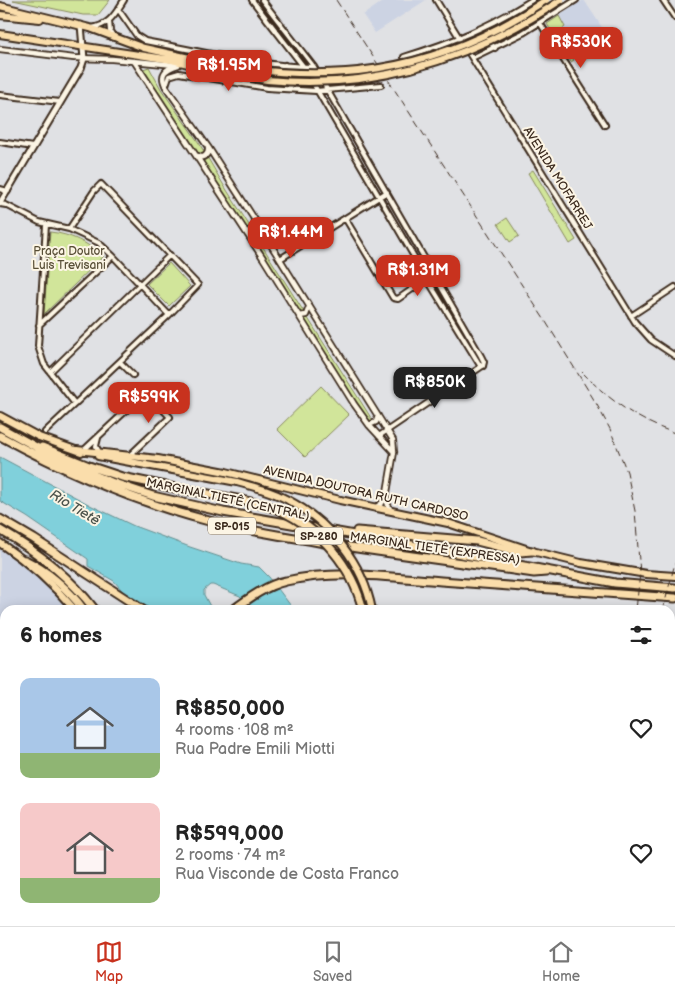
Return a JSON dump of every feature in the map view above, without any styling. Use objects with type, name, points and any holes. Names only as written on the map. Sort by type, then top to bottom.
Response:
[{"type":"highway","points":[[0,6],[48,19],[81,25],[194,64],[292,74],[344,73],[376,69],[418,60],[461,45],[510,22],[546,0]]},
{"type":"highway","points":[[0,34],[172,60],[249,77],[293,82],[329,81],[378,76],[423,66],[460,54],[496,39],[561,0]]},
{"type":"highway","points":[[0,15],[48,19]]},
{"type":"highway","points":[[0,416],[39,437],[80,450],[148,466],[237,482],[269,491],[287,499],[309,513],[327,528],[347,551],[356,564],[370,605]]},
{"type":"highway","name":"MARGINAL TIETÊ (CENTRAL)","points":[[0,427],[67,464],[131,490],[183,504],[552,571]]},
{"type":"highway","name":"MARGINAL TIETÊ (EXPRESSA)","points":[[0,436],[69,472],[110,489],[156,505],[224,524],[357,548],[534,573],[552,571],[615,582],[675,588]]},
{"type":"highway","name":"SP-015","points":[[32,445],[122,477],[242,500]]},
{"type":"highway","name":"AVENIDA DOUTORA RUTH CARDOSO","points":[[80,450],[178,462],[248,476],[322,496],[448,523],[532,551],[581,563],[646,574],[675,576]]},
{"type":"highway","name":"SP-280","points":[[242,500],[281,511],[320,536],[337,554],[348,570],[361,605]]},
{"type":"highway","points":[[266,520],[274,516],[338,529],[477,541],[520,552],[532,551]]},
{"type":"highway","points":[[0,519],[135,605]]},
{"type":"highway","points":[[0,530],[19,541],[56,569],[91,605]]},
{"type":"highway","points":[[0,543],[24,560],[70,605]]},
{"type":"highway","points":[[24,560],[38,567],[57,581],[79,605]]},
{"type":"highway","points":[[241,605],[256,594],[284,581],[313,576],[344,574],[675,598]]},
{"type":"main road","points":[[1,202],[81,68],[84,59],[81,25]]},
{"type":"street","points":[[114,37],[110,31],[111,20],[124,0]]},
{"type":"street","points":[[252,0],[303,66],[427,279],[481,367]]},
{"type":"street","points":[[262,0],[314,67],[483,359],[484,364],[481,367],[379,436]]},
{"type":"street","name":"AVENIDA MOFARREJ","points":[[436,0],[631,316],[651,340],[675,356]]},
{"type":"street","points":[[404,56],[460,38],[484,28],[532,0]]},
{"type":"street","points":[[472,58],[540,23],[576,0]]},
{"type":"street","points":[[663,0],[675,18]]},
{"type":"street","points":[[118,9],[137,36],[146,41],[285,65],[314,67]]},
{"type":"street","points":[[90,28],[99,27],[111,20],[124,18]]},
{"type":"street","points":[[540,23],[605,125]]},
{"type":"street","points":[[484,28],[487,40],[494,48]]},
{"type":"street","points":[[0,49],[84,59],[103,58],[178,65],[194,64]]},
{"type":"street","points":[[134,61],[369,425],[394,452]]},
{"type":"street","points":[[178,65],[164,72],[162,78],[166,87],[208,147],[388,429],[393,440],[394,452],[387,492],[387,502],[391,511]]},
{"type":"street","points":[[285,65],[290,70],[293,78],[289,90]]},
{"type":"street","points":[[166,87],[169,76],[179,72],[247,85],[289,90],[316,91],[381,85]]},
{"type":"street","points":[[0,95],[60,102]]},
{"type":"street","points":[[0,142],[33,147]]},
{"type":"street","points":[[196,155],[199,157],[205,156],[208,147]]},
{"type":"street","points":[[45,432],[179,306],[198,285],[101,184],[94,191],[69,230]]},
{"type":"street","points":[[0,190],[8,190]]},
{"type":"street","points":[[280,259],[387,192]]},
{"type":"street","points":[[1,202],[46,225],[69,230],[99,243],[169,315]]},
{"type":"street","points":[[345,218],[395,299],[398,299],[434,274]]},
{"type":"street","points":[[46,225],[39,352],[44,364],[75,404]]},
{"type":"street","points":[[248,235],[248,232],[253,228],[259,228]]},
{"type":"street","points":[[404,238],[411,234]]},
{"type":"street","points":[[39,325],[113,256]]},
{"type":"street","points":[[50,372],[170,256]]},
{"type":"street","points":[[631,316],[675,287]]},
{"type":"street","points":[[299,316],[306,315],[309,307]]},
{"type":"street","points":[[120,362],[133,375]]},
{"type":"street","points":[[80,450],[98,438],[145,392],[170,416],[129,456]]},
{"type":"street","points":[[369,425],[376,422],[378,416]]},
{"type":"street","points":[[98,438],[96,446],[99,452]]},
{"type":"street","points":[[141,445],[142,453],[146,458]]},
{"type":"street","points":[[375,508],[382,504],[387,492]]},
{"type":"shaded area","points":[[385,0],[426,0],[375,33],[363,15]]},
{"type":"shaded area","points":[[583,0],[609,38],[571,62],[547,24]]},
{"type":"shaded area","points":[[0,549],[24,566],[64,605],[0,605]]},
{"type":"green space","points":[[13,0],[110,0],[98,15],[83,15]]},
{"type":"green space","points":[[559,16],[565,27],[557,33],[574,60],[571,62],[547,24]]},
{"type":"green space","points":[[149,67],[161,89],[199,143],[373,421],[369,423],[143,69]]},
{"type":"green space","points":[[533,170],[576,240],[570,244],[528,173]]},
{"type":"green space","points":[[507,218],[519,236],[510,242],[498,224]]},
{"type":"green space","name":"Praça Doutor Luis Trevisani","points":[[50,232],[78,240],[104,256],[44,314]]},
{"type":"green space","points":[[169,263],[190,286],[169,306],[147,284]]},
{"type":"green space","points":[[321,386],[349,415],[305,457],[277,429]]},
{"type":"water","name":"Rio Tietê","points":[[0,457],[134,526],[241,564],[259,567],[290,605],[250,605],[240,596],[210,585],[204,590],[204,595],[209,605],[135,605],[114,581],[88,566],[88,559],[0,501]]},
{"type":"railway","points":[[336,0],[546,322],[610,429],[627,472],[635,511],[640,573],[637,605]]},
{"type":"railway","points":[[582,372],[603,392],[636,416],[675,433]]},
{"type":"railway","points":[[664,605],[675,563]]}]
